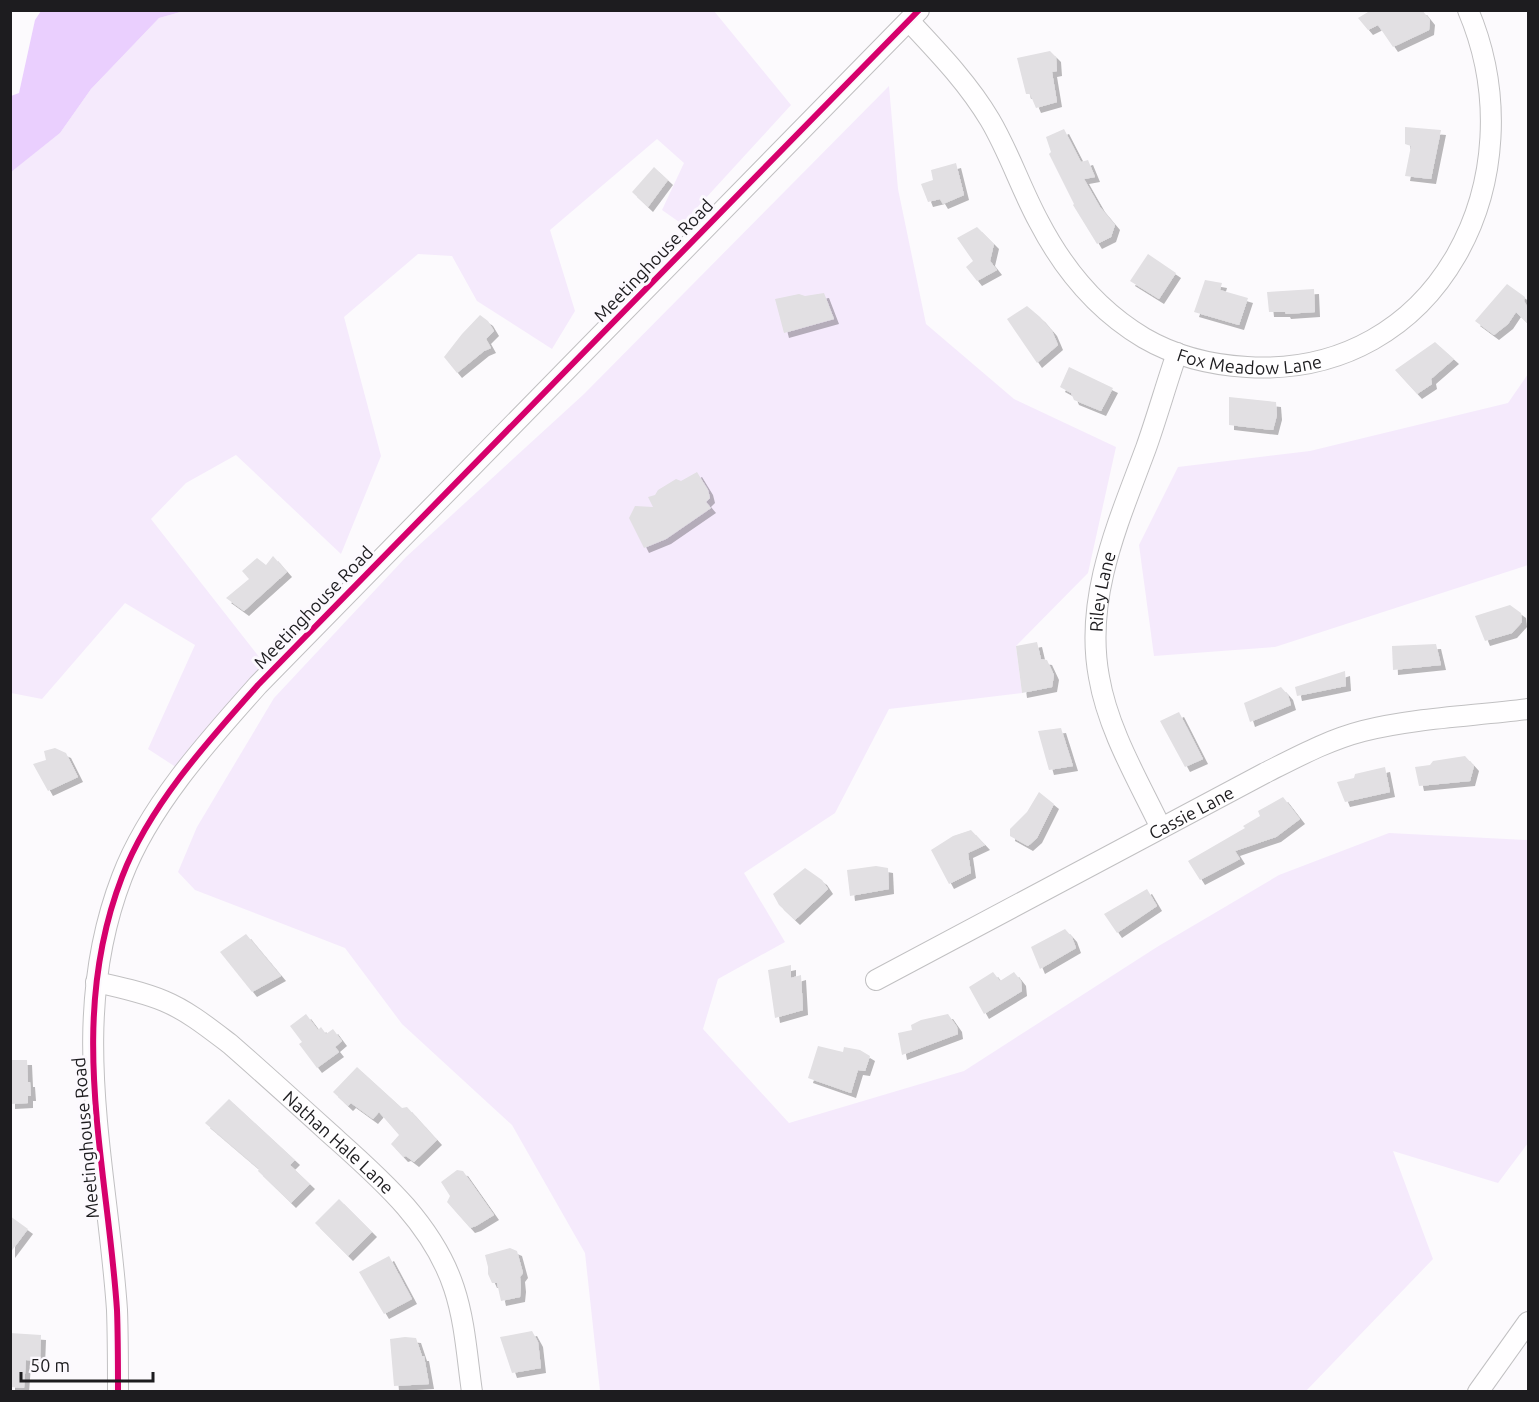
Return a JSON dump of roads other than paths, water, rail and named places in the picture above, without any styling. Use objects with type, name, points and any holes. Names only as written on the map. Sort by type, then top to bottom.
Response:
[{"type":"street","name":"Fox Meadow Lane","points":[[914,16],[977,98],[1003,143],[1038,221],[1071,274],[1093,299],[1118,321],[1146,339],[1177,353],[1204,361],[1253,368],[1292,366],[1320,361],[1348,352],[1391,330],[1422,306],[1442,285],[1470,246],[1495,183],[1499,154],[1499,105],[1492,67],[1483,40],[1468,10]]},
{"type":"street","name":"Meetinghouse Road","points":[[118,1392],[117,1309],[95,1112],[93,1049],[96,982],[109,915],[122,877],[161,805],[228,718],[270,671],[914,16]]},
{"type":"street","name":"Riley Lane","points":[[1161,828],[1111,719],[1099,679],[1096,659],[1096,616],[1102,575],[1114,535],[1177,353]]},
{"type":"street","name":"Cassie Lane","points":[[876,980],[1286,762],[1329,742],[1364,731],[1404,724],[1528,709]]},
{"type":"street","name":"Nathan Hale Lane","points":[[96,982],[143,993],[165,1001],[211,1030],[230,1044],[402,1202],[432,1243],[454,1287],[462,1315],[472,1392]]},
{"type":"street","points":[[1478,1392],[1528,1322]]}]
